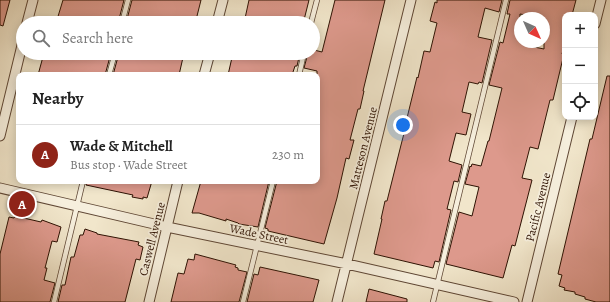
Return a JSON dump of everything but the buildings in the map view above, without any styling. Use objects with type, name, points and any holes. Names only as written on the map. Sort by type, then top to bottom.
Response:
[{"type":"street","points":[[29,16],[33,0]]},
{"type":"street","points":[[219,16],[223,0]]},
{"type":"street","name":"Matteson Avenue","points":[[337,302],[411,0]]},
{"type":"street","points":[[598,12],[601,0]]},
{"type":"street","points":[[0,136],[2,118],[18,60]]},
{"type":"street","points":[[205,72],[208,60]]},
{"type":"street","name":"Pacific Avenue","points":[[527,302],[571,120]]},
{"type":"street","name":"Caswell Avenue","points":[[149,302],[177,184]]},
{"type":"street","name":"Wade Street","points":[[0,188],[167,227],[347,264],[514,302]]},
{"type":"lane","points":[[124,16],[128,0]]},
{"type":"lane","points":[[314,16],[317,0]]},
{"type":"lane","points":[[432,302],[506,0]]},
{"type":"lane","points":[[110,72],[112,60]]},
{"type":"lane","points":[[300,72],[302,60]]},
{"type":"lane","points":[[54,302],[82,184]]},
{"type":"lane","points":[[243,302],[272,184]]},
{"type":"place","name":"Wade & Mitchell","points":[[22,204]]}]
